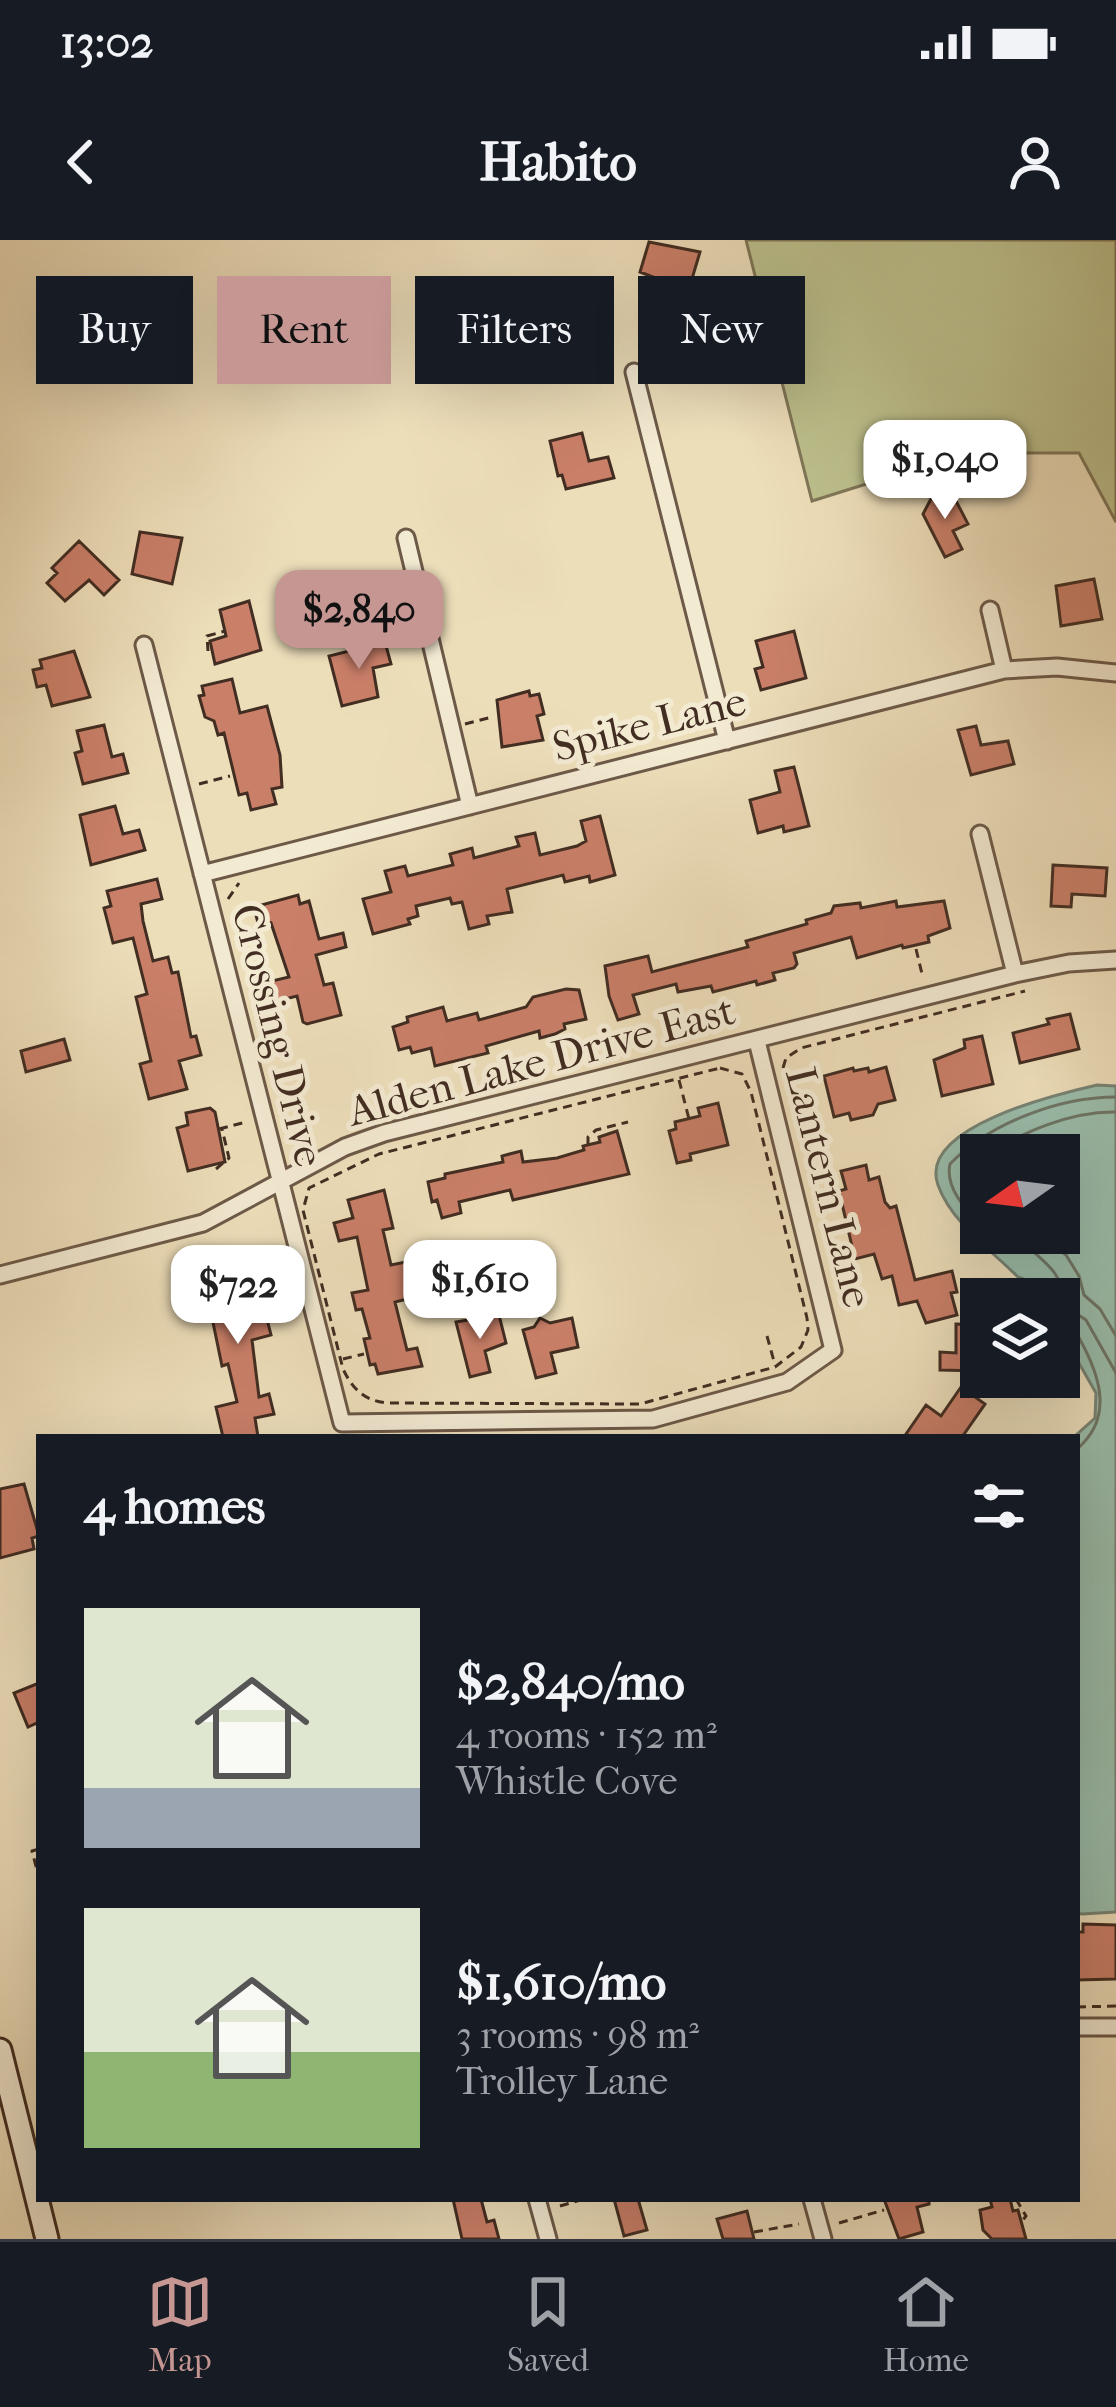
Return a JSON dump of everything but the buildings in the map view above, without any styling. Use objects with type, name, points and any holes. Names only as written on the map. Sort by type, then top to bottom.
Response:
[{"type":"street","points":[[634,373],[727,741]]},
{"type":"street","points":[[406,538],[470,806]]},
{"type":"street","points":[[990,610],[1004,670]]},
{"type":"street","name":"Crossing Drive","points":[[144,645],[342,1423]]},
{"type":"street","name":"Spike Lane","points":[[202,874],[1004,670],[1057,667],[1116,674]]},
{"type":"street","points":[[980,834],[1015,974]]},
{"type":"street","name":"Alden Lake Drive East","points":[[0,1275],[190,1228],[345,1147],[384,1133],[1015,974],[1116,960]]},
{"type":"street","name":"Lantern Lane","points":[[342,1423],[653,1419],[787,1382],[833,1350],[757,1041]]},
{"type":"street","points":[[1080,2027],[1116,2026]]},
{"type":"street","points":[[0,2050],[36,2195]]},
{"type":"street","points":[[38,2202],[47,2239]]},
{"type":"street","points":[[539,2205],[548,2239]]},
{"type":"path","points":[[208,651],[207,636],[225,632]]},
{"type":"path","points":[[452,727],[492,717]]},
{"type":"path","points":[[180,789],[230,776]]},
{"type":"path","points":[[227,904],[232,890],[245,881]]},
{"type":"path","points":[[234,935],[272,926]]},
{"type":"path","points":[[916,949],[928,997]]},
{"type":"path","points":[[783,1073],[787,1058],[801,1048],[1036,988]]},
{"type":"path","points":[[728,1067],[747,1081],[807,1318],[801,1347],[775,1367],[640,1404],[423,1404],[368,1399],[354,1388],[341,1360],[303,1210],[309,1188],[379,1154],[678,1078],[728,1067]]},
{"type":"path","points":[[678,1078],[689,1119]]},
{"type":"path","points":[[216,1169],[229,1158],[221,1129],[262,1118]]},
{"type":"path","points":[[588,1145],[588,1137],[596,1130],[628,1122]]},
{"type":"path","points":[[767,1336],[775,1367]]},
{"type":"path","points":[[341,1360],[364,1354]]},
{"type":"path","points":[[1080,2008],[1116,2006]]},
{"type":"path","points":[[1018,2202],[1026,2216],[1020,2224]]},
{"type":"path","points":[[754,2232],[820,2229],[884,2210]]},
{"type":"green space","points":[[746,240],[1116,240],[1116,522],[1079,453],[965,453],[812,501],[782,384],[805,384],[805,276],[755,276]]},
{"type":"water","points":[[1097,1085],[1116,1086],[1116,1912],[1080,1914],[1077,1434],[1095,1418],[1096,1393],[1080,1365],[1080,1278],[1021,1278],[994,1254],[1080,1254],[1080,1134],[964,1134],[995,1117]]},
{"type":"water","points":[[960,1137],[960,1220],[938,1185],[937,1164]]}]
